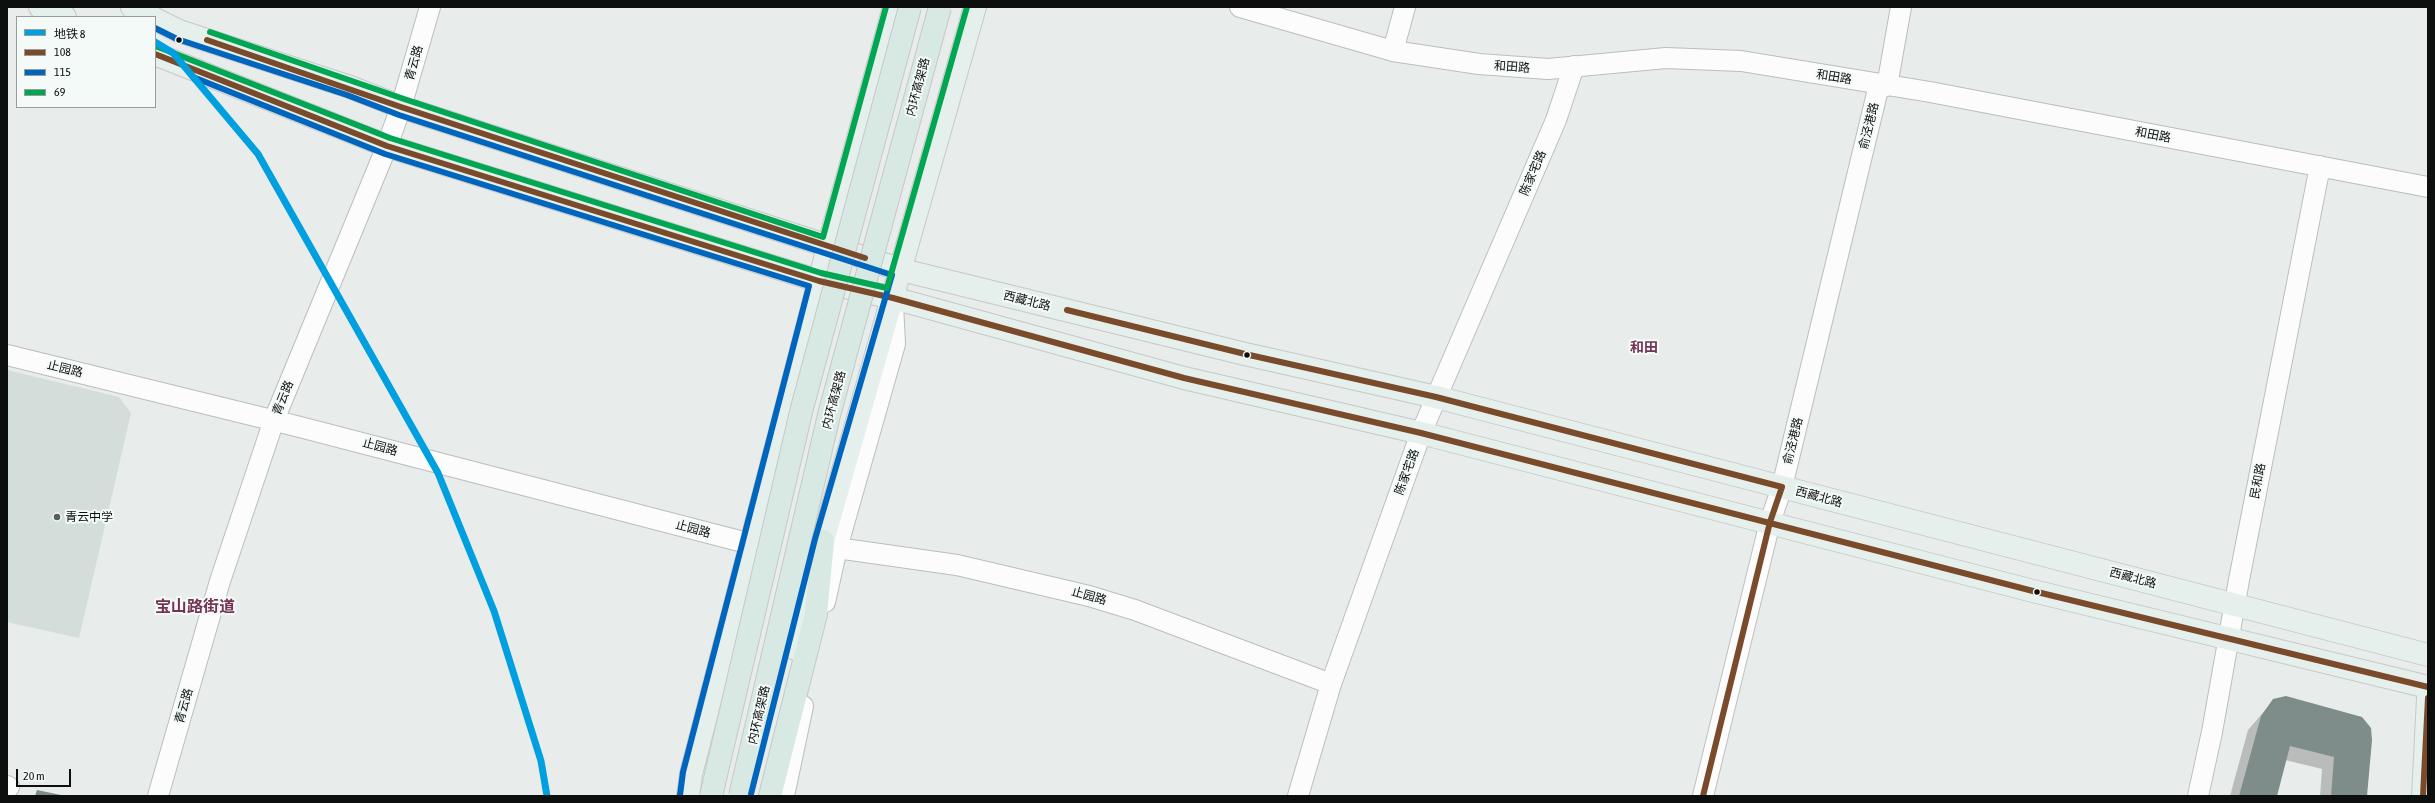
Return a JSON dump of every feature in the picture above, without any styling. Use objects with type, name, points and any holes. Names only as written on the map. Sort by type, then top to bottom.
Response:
[{"type":"highway","points":[[711,796],[802,408],[910,7]]},
{"type":"highway","name":"内环高架路","points":[[740,796],[829,415],[940,7]]},
{"type":"highway","points":[[770,796],[816,614],[830,545]]},
{"type":"main road","points":[[40,7],[62,16]]},
{"type":"main road","points":[[132,7],[150,16]]},
{"type":"main road","points":[[688,796],[691,774],[819,281],[894,7]]},
{"type":"main road","points":[[759,796],[830,545],[893,298],[975,7]]},
{"type":"main road","name":"西藏北路","points":[[156,20],[179,31],[350,87],[401,107],[902,270],[1245,354],[1436,396],[2428,655]]},
{"type":"main road","points":[[156,54],[388,146],[819,281],[893,298],[1184,378],[1421,433],[2228,639],[2428,687]]},
{"type":"main road","points":[[2423,796],[2428,698]]},
{"type":"street","name":"青云路","points":[[158,796],[220,581],[274,420],[388,146],[430,7]]},
{"type":"street","name":"和田路","points":[[1240,7],[1393,50],[1479,64],[1523,69],[1666,58],[1711,58],[1747,62],[1883,85],[2428,187]]},
{"type":"street","points":[[1393,50],[1406,7]]},
{"type":"street","name":"俞泾港路","points":[[1703,796],[1770,522],[1782,487],[1883,85],[1901,7]]},
{"type":"street","name":"陈家宅路","points":[[1298,796],[1331,684],[1421,433],[1556,120],[1574,66]]},
{"type":"street","name":"民和路","points":[[2198,796],[2212,732],[2234,605],[2320,166]]},
{"type":"street","name":"止园路","points":[[7,355],[274,420],[751,544]]},
{"type":"street","points":[[784,796],[830,545]]},
{"type":"street","name":"止园路","points":[[830,545],[956,565],[1089,596],[1135,610],[1331,684]]},
{"type":"shaded area","name":"青云中学","points":[[7,370],[119,397],[131,413],[79,638],[7,622]]},
{"type":"building","points":[[2286,696],[2362,717],[2371,728],[2372,740],[2367,796],[2331,796],[2334,757],[2290,746],[2277,796],[2239,796],[2261,716],[2273,699]]},
{"type":"building","points":[[37,790],[61,795],[35,796]]},
{"type":"metro line","name":"8","points":[[156,43],[173,53],[258,154],[438,473],[494,611],[541,761],[547,796]]},
{"type":"transit line","name":"69","points":[[210,32],[404,99],[823,237],[886,7]]},
{"type":"transit line","name":"69","points":[[158,47],[390,138],[821,273],[887,288],[967,7]]},
{"type":"transit line","name":"115","points":[[156,28],[177,39],[347,95],[399,115],[892,275],[815,539],[751,794]]},
{"type":"transit line","name":"108","points":[[207,40],[401,107],[865,258]]},
{"type":"transit line","name":"108","points":[[156,54],[387,146],[819,281],[893,298],[1184,378],[1421,433],[2033,591],[2428,687]]},
{"type":"transit line","name":"115","points":[[193,77],[385,154],[809,286],[683,772],[680,795]]},
{"type":"transit line","name":"108","points":[[1067,310],[1245,354],[1436,397],[1782,487],[1770,522],[1703,796]]},
{"type":"transit line","name":"108","points":[[2423,796],[2428,698]]},
{"type":"place","name":"青云中学","points":[[57,517]]},
{"type":"district","name":"和田","points":[[1644,348]]},
{"type":"district","name":"宝山路街道","points":[[195,607]]}]
